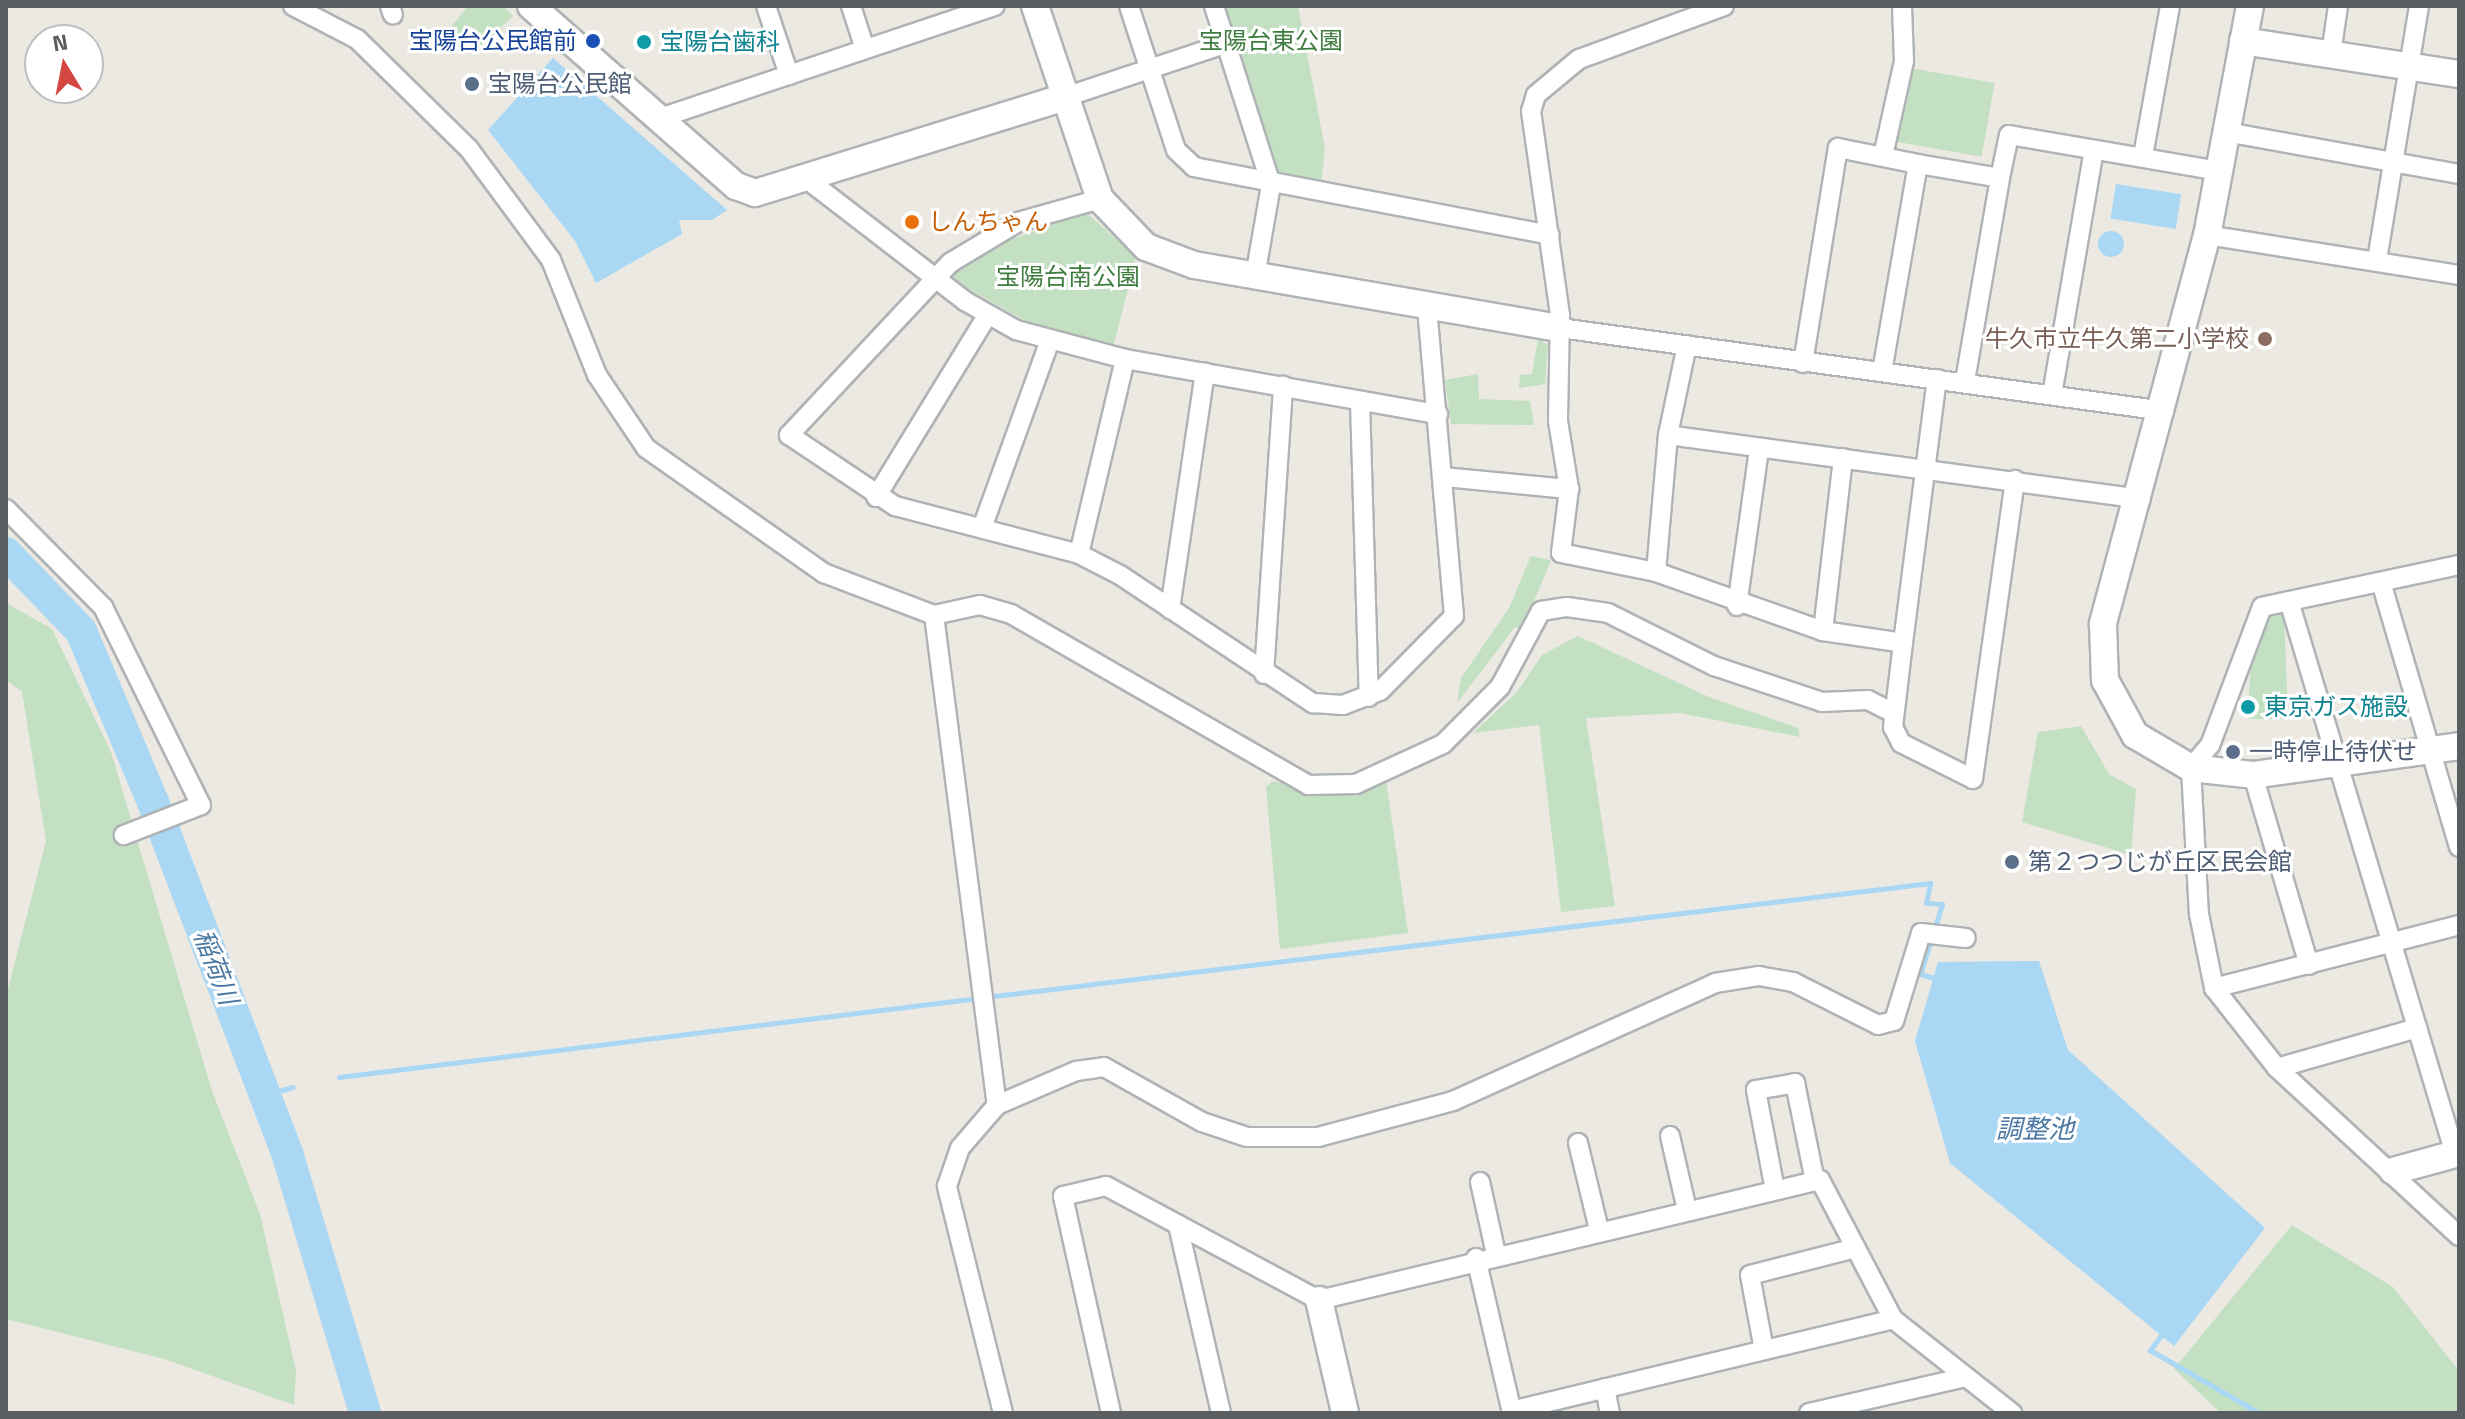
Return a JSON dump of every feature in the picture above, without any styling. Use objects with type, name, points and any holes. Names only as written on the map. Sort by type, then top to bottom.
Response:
[{"type":"street","points":[[293,6],[357,39],[469,149],[551,260],[597,375],[646,448],[824,573],[934,615],[980,605],[1011,614],[1308,785],[1356,784],[1443,744],[1500,687],[1541,611],[1567,607],[1608,613],[1714,666],[1822,702],[1868,700],[1894,713]]},
{"type":"street","points":[[531,6],[657,119],[746,191],[808,180],[1227,43]]},
{"type":"street","points":[[766,6],[789,75]]},
{"type":"street","points":[[851,6],[865,49]]},
{"type":"street","points":[[657,119],[865,49],[942,14],[995,6]]},
{"type":"street","points":[[1035,6],[1100,199],[1130,235],[1158,253],[1255,277],[1560,328],[1803,363],[1965,381],[2164,411]]},
{"type":"street","points":[[1129,6],[1186,162],[1271,185],[1550,235]]},
{"type":"street","points":[[1214,6],[1271,185],[1255,277]]},
{"type":"street","points":[[1724,6],[1579,59],[1542,87],[1531,111],[1550,235],[1560,328],[1558,421],[1569,489],[1561,553],[1656,572],[1737,606],[1823,631],[1903,643]]},
{"type":"street","points":[[1883,156],[1904,61],[1902,6]]},
{"type":"street","points":[[2143,156],[2170,6]]},
{"type":"street","points":[[2250,6],[2207,235],[2141,499],[2103,624],[2105,680],[2135,735],[2191,768],[2253,775],[2342,767],[2459,746]]},
{"type":"street","points":[[2331,54],[2338,6]]},
{"type":"street","points":[[2377,260],[2390,162],[2419,6]]},
{"type":"street","points":[[2243,41],[2459,74]]},
{"type":"street","points":[[2226,132],[2459,174]]},
{"type":"street","points":[[1965,381],[2009,135],[2220,171]]},
{"type":"street","points":[[1803,363],[1838,148],[2000,178]]},
{"type":"street","points":[[2052,395],[2094,150]]},
{"type":"street","points":[[1882,372],[1918,164]]},
{"type":"street","points":[[808,180],[987,316],[1049,343],[1438,414]]},
{"type":"street","points":[[1100,199],[991,234],[934,276],[789,435],[876,497],[1079,554],[1170,609],[1264,674],[1313,703],[1343,705],[1369,697],[1454,616],[1427,307]]},
{"type":"street","points":[[2207,235],[2459,275]]},
{"type":"street","points":[[876,497],[987,316]]},
{"type":"street","points":[[982,528],[1049,343]]},
{"type":"street","points":[[1656,572],[1668,435],[1687,345]]},
{"type":"street","points":[[1079,554],[1125,359]]},
{"type":"street","points":[[1170,609],[1205,373]]},
{"type":"street","points":[[1937,379],[1894,713],[1901,743],[1973,779],[2015,480]]},
{"type":"street","points":[[1264,674],[1283,386]]},
{"type":"street","points":[[1360,401],[1369,697]]},
{"type":"street","points":[[1668,435],[1759,449],[1927,467],[2141,499]]},
{"type":"street","points":[[1737,606],[1759,449]]},
{"type":"street","points":[[1823,631],[1843,458]]},
{"type":"street","points":[[1444,477],[1569,489]]},
{"type":"street","points":[[6,509],[103,607],[194,807],[124,835]]},
{"type":"street","points":[[2459,565],[2289,601],[2253,615],[2220,720],[2191,768],[2199,914],[2214,988],[2277,1068],[2393,1171],[2459,1236]]},
{"type":"street","points":[[2381,582],[2459,847]]},
{"type":"street","points":[[2289,601],[2457,1153],[2393,1171]]},
{"type":"street","points":[[934,615],[997,1105]]},
{"type":"street","points":[[2253,775],[2309,965]]},
{"type":"street","points":[[2214,988],[2459,925]]},
{"type":"street","points":[[1003,1413],[947,1186],[960,1148],[997,1105],[1076,1071],[1104,1067],[1202,1122],[1247,1137],[1318,1137],[1453,1101],[1715,983],[1759,976],[1793,982],[1878,1025],[1894,1021],[1921,933],[1966,938]]},
{"type":"street","points":[[2277,1068],[2417,1028]]},
{"type":"street","points":[[1775,1190],[1756,1090],[1795,1083],[1815,1181],[1856,1248],[1893,1319],[2012,1413]]},
{"type":"street","points":[[1670,1136],[1687,1210]]},
{"type":"street","points":[[1578,1143],[1599,1230]]},
{"type":"street","points":[[1111,1413],[1063,1196],[1106,1186],[1319,1300],[1476,1258],[1815,1181]]},
{"type":"street","points":[[1480,1182],[1496,1254]]},
{"type":"street","points":[[1178,1225],[1221,1413]]},
{"type":"street","points":[[1764,1350],[1750,1275],[1856,1248]]},
{"type":"street","points":[[1476,1258],[1511,1412],[1893,1319]]},
{"type":"street","points":[[1319,1300],[1345,1413]]},
{"type":"street","points":[[1809,1413],[1966,1377]]},
{"type":"street","points":[[1605,1388],[1610,1413]]},
{"type":"green space","points":[[468,6],[503,6],[513,16],[476,51],[450,28]]},
{"type":"green space","name":"宝陽台東公園","points":[[1224,6],[1298,6],[1325,149],[1321,184],[1278,177]]},
{"type":"green space","points":[[1904,67],[1995,83],[1982,157],[1891,141]]},
{"type":"green space","name":"宝陽台南公園","points":[[1086,212],[1136,257],[1113,348],[1044,331],[954,281],[953,272],[988,248]]},
{"type":"green space","points":[[1538,339],[1548,345],[1545,384],[1519,388],[1520,375],[1532,374]]},
{"type":"green space","points":[[1478,374],[1479,399],[1530,401],[1534,425],[1451,424],[1445,380]]},
{"type":"green space","points":[[1531,556],[1551,560],[1522,630],[1515,627],[1457,703],[1461,678],[1509,608]]},
{"type":"green space","points":[[6,603],[52,629],[111,752],[212,1091],[260,1214],[296,1371],[294,1405],[164,1359],[6,1319],[6,997],[46,841],[22,692],[6,680]]},
{"type":"green space","points":[[2284,610],[2288,719],[2248,719],[2251,654],[2263,616]]},
{"type":"green space","points":[[1578,636],[1709,697],[1798,728],[1800,737],[1680,713],[1586,718],[1615,906],[1561,912],[1539,725],[1473,733],[1517,692],[1542,655]]},
{"type":"green space","points":[[2081,726],[2109,774],[2136,789],[2131,855],[2022,822],[2038,732]]},
{"type":"green space","points":[[1386,780],[1408,933],[1280,949],[1266,787],[1272,781],[1338,794]]},
{"type":"green space","points":[[2292,1225],[2393,1287],[2459,1371],[2459,1413],[2221,1413],[2174,1369]]},
{"type":"water","points":[[553,58],[727,210],[712,220],[679,220],[682,234],[596,283],[575,241],[488,130]]},
{"type":"water","points":[[2116,184],[2181,194],[2176,229],[2111,219]]},
{"type":"water","points":[[2111,231],[2120,235],[2124,244],[2120,253],[2111,257],[2102,253],[2098,244],[2102,235]]},
{"type":"water","name":"調整池","points":[[2039,961],[2068,1050],[2265,1228],[2174,1346],[1950,1163],[1915,1041],[1938,962]]},
{"type":"waterway","name":"稲荷川","points":[[6,553],[81,631],[153,802],[288,1156],[365,1413]]},
{"type":"waterway","points":[[994,996],[1930,883],[1926,903],[1942,904],[1934,930]]},
{"type":"waterway","points":[[1931,939],[1920,974],[1937,979]]},
{"type":"waterway","points":[[339,1077],[970,999]]},
{"type":"waterway","points":[[265,1095],[293,1087]]},
{"type":"waterway","points":[[2164,1331],[2150,1350],[2259,1413]]},
{"type":"place","name":"宝陽台公民館前","points":[[593,41]]},
{"type":"place","name":"宝陽台歯科","points":[[644,42]]},
{"type":"place","name":"宝陽台公民館","points":[[472,84]]},
{"type":"place","name":"しんちゃん","points":[[912,222]]},
{"type":"place","name":"牛久市立牛久第二小学校","points":[[2265,339]]},
{"type":"place","name":"東京ガス施設","points":[[2248,707]]},
{"type":"place","name":"一時停止待伏せ","points":[[2233,752]]},
{"type":"place","name":"第２つつじが丘区民会館","points":[[2012,862]]}]
